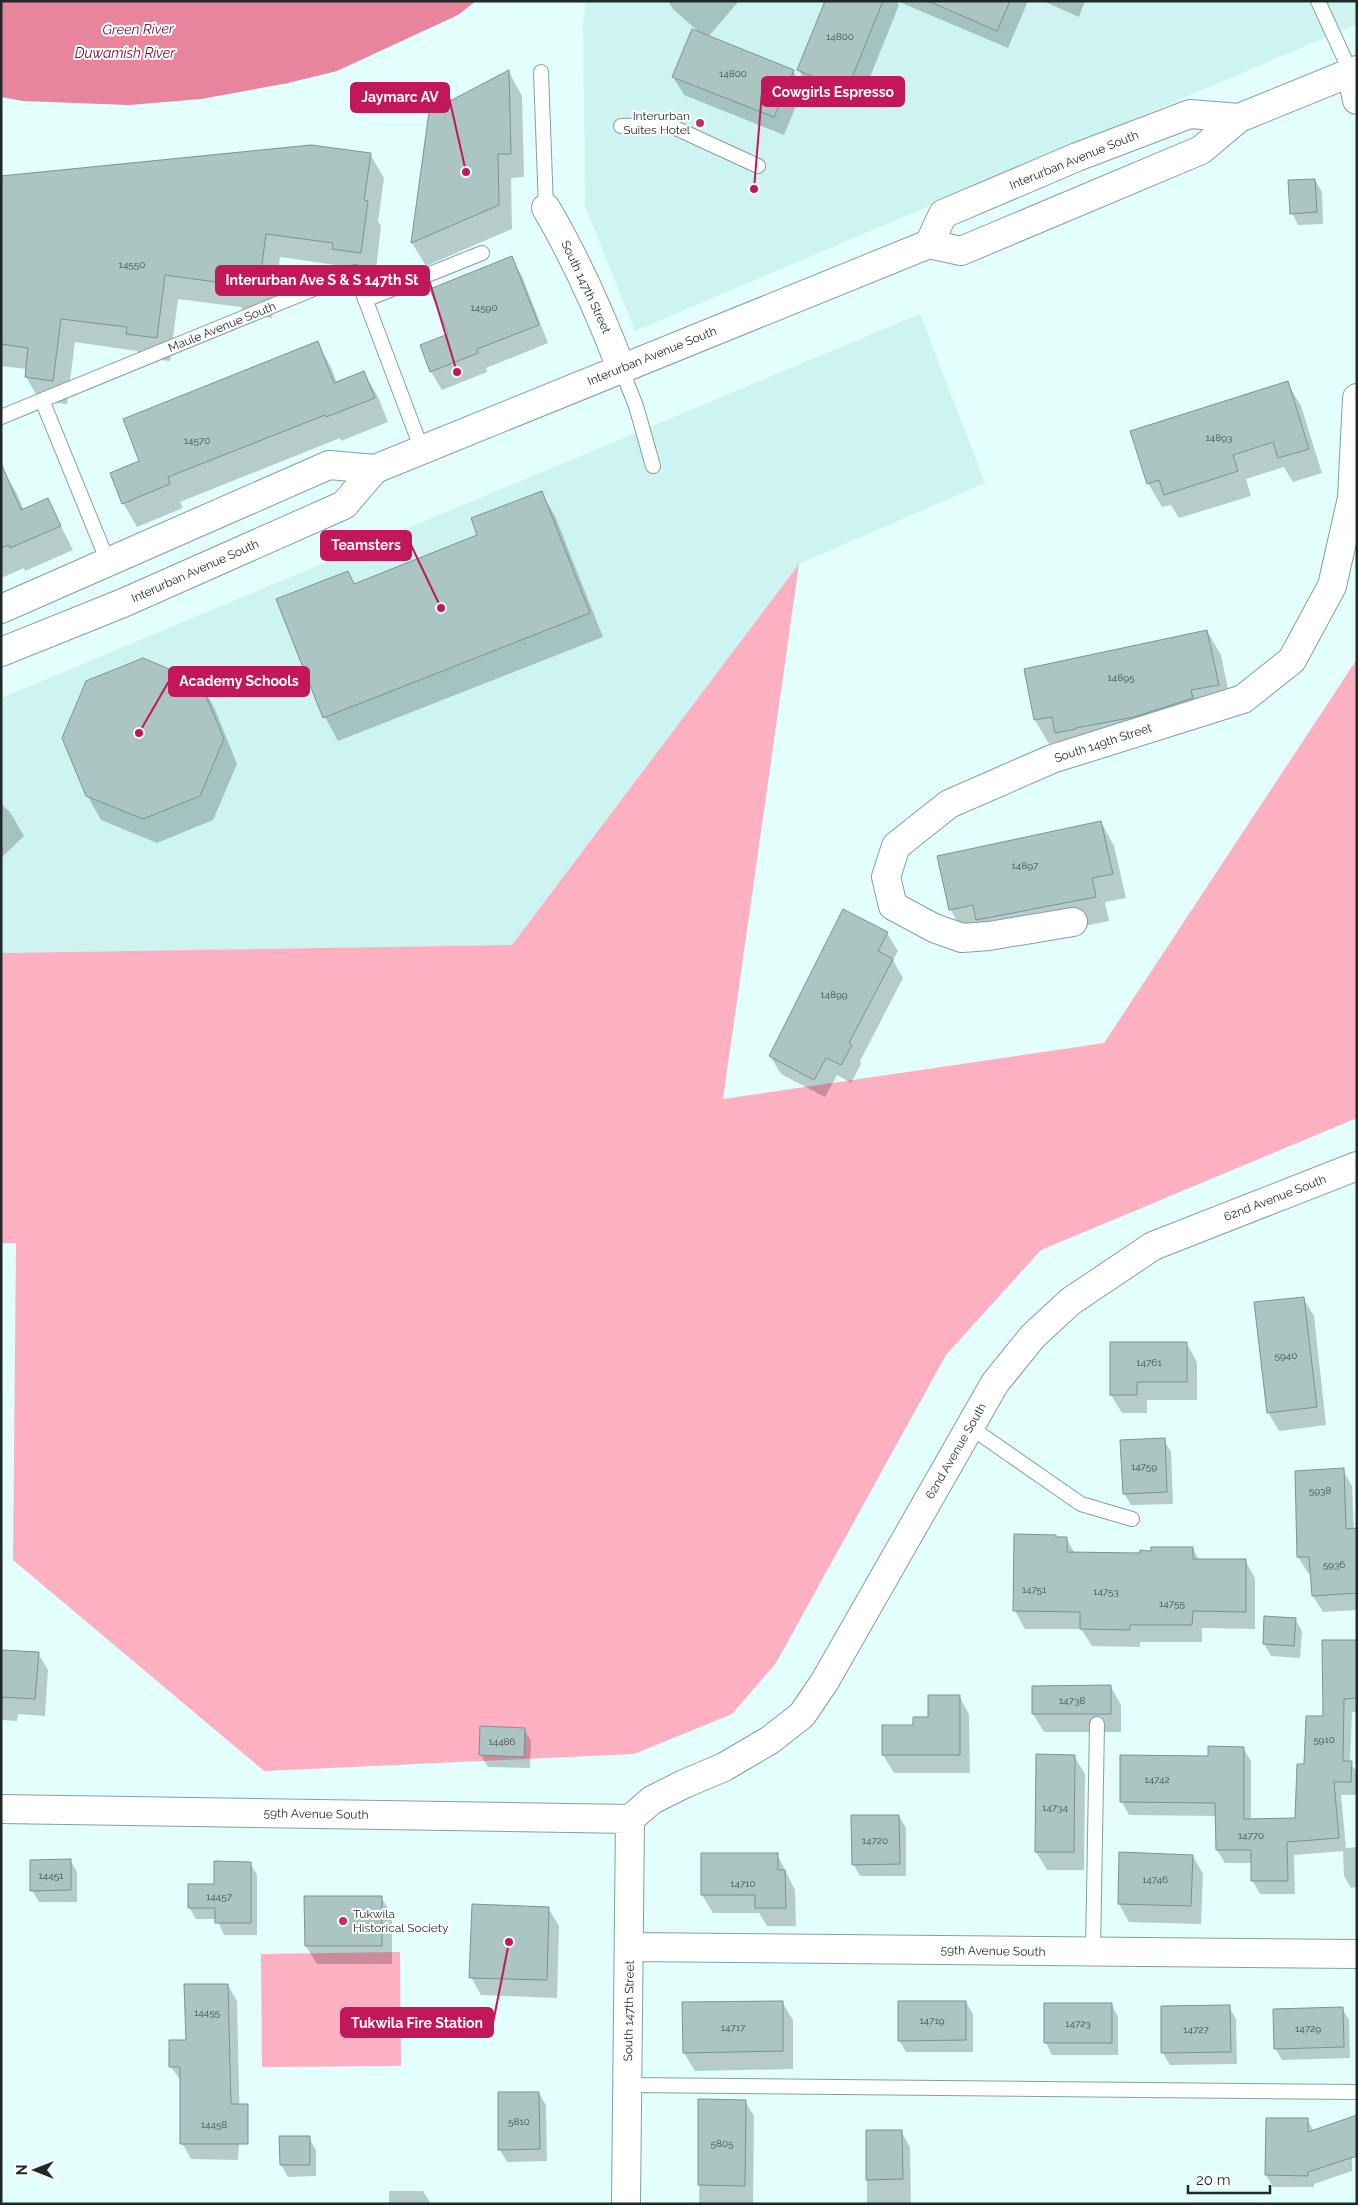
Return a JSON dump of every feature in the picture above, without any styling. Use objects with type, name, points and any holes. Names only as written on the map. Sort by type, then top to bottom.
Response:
[{"type":"street","points":[[1354,71],[1357,100]]},
{"type":"street","name":"Interurban Avenue South","points":[[1,609],[329,465],[375,469],[930,244],[961,252],[1202,150],[1239,118],[1354,71]]},
{"type":"street","name":"Interurban Avenue South","points":[[930,244],[943,214],[1077,157],[1190,114],[1239,118]]},
{"type":"street","name":"South 147th Street","points":[[546,208],[567,244],[602,319],[621,368]]},
{"type":"street","name":"South 149th Street","points":[[1073,922],[989,936],[962,938],[934,928],[892,906],[886,877],[896,846],[950,804],[1052,759],[1243,699],[1292,660],[1332,586],[1352,498],[1357,398]]},
{"type":"street","name":"Interurban Avenue South","points":[[1,652],[123,603],[344,505],[375,469]]},
{"type":"street","name":"62nd Avenue South","points":[[630,1819],[652,1800],[724,1767],[770,1740],[802,1715],[825,1681],[995,1383],[1033,1336],[1071,1301],[1108,1274],[1153,1246],[1357,1166]]},
{"type":"street","name":"59th Avenue South","points":[[1,1809],[630,1819]]},
{"type":"street","name":"South 147th Street","points":[[626,2204],[630,1819]]},
{"type":"street","name":"59th Avenue South","points":[[630,1947],[1357,1954]]},
{"type":"lane","points":[[1318,1],[1354,71]]},
{"type":"lane","points":[[541,72],[546,208]]},
{"type":"lane","points":[[621,126],[669,125],[758,166]]},
{"type":"lane","points":[[422,450],[365,300],[482,253]]},
{"type":"lane","name":"Maule Avenue South","points":[[1,417],[355,272],[365,300]]},
{"type":"lane","points":[[621,368],[636,406],[653,466]]},
{"type":"lane","points":[[42,400],[108,562]]},
{"type":"lane","points":[[970,1427],[1081,1504],[1132,1519]]},
{"type":"lane","points":[[1093,1952],[1097,1724]]},
{"type":"lane","points":[[628,2085],[1357,2092]]},
{"type":"shaded area","points":[[586,1],[1357,1],[1357,24],[635,331],[585,206],[583,22]]},
{"type":"shaded area","points":[[920,314],[985,483],[799,564],[512,945],[1,953],[1,698]]},
{"type":"shaded area","points":[[799,564],[723,1099],[1104,1043],[1357,659],[1357,1118],[1041,1250],[946,1355],[776,1663],[732,1714],[634,1754],[264,1771],[13,1560],[16,1243],[1,1243],[1,953],[512,945]]},
{"type":"shaded area","points":[[400,1952],[401,2066],[262,2067],[261,1954]]},
{"type":"water","name":"Duwamish River","points":[[1,1],[476,1],[458,15],[337,71],[288,83],[201,99],[129,105],[23,101],[1,97]]},
{"type":"building","points":[[825,1],[883,1],[847,90],[797,70]]},
{"type":"building","points":[[928,1],[1010,1],[997,31]]},
{"type":"building","points":[[692,29],[794,70],[774,117],[672,77]]},
{"type":"building","points":[[509,70],[511,154],[498,154],[499,205],[411,243],[429,112]]},
{"type":"building","points":[[311,145],[371,153],[364,200],[368,201],[361,253],[332,249],[333,243],[266,234],[258,295],[230,291],[231,284],[165,275],[157,338],[126,334],[127,327],[61,319],[53,381],[25,377],[28,348],[1,344],[1,176]]},
{"type":"building","points":[[1315,179],[1317,212],[1290,214],[1288,180]]},
{"type":"building","points":[[512,256],[539,325],[477,349],[478,353],[430,372],[420,345],[448,334],[430,289]]},
{"type":"building","points":[[318,341],[334,383],[364,371],[375,398],[326,417],[325,415],[168,477],[170,484],[122,504],[110,473],[139,461],[123,419]]},
{"type":"building","points":[[1288,381],[1309,449],[1278,458],[1273,442],[1233,455],[1238,471],[1164,495],[1159,480],[1147,484],[1130,431]]},
{"type":"building","points":[[1,463],[21,510],[48,498],[61,526],[10,548],[9,545],[1,548]]},
{"type":"building","points":[[542,491],[590,613],[323,718],[276,599],[348,571],[354,584],[477,535],[471,518]]},
{"type":"building","points":[[1207,630],[1219,685],[1191,690],[1193,698],[1134,717],[1055,733],[1052,717],[1034,720],[1024,669]]},
{"type":"building","points":[[143,658],[200,682],[224,739],[200,796],[143,819],[86,796],[62,738],[86,681]]},
{"type":"building","points":[[1101,821],[1113,874],[1092,878],[1096,897],[976,920],[973,905],[949,910],[937,856]]},
{"type":"building","points":[[843,909],[888,932],[878,951],[893,959],[849,1043],[852,1045],[841,1065],[826,1058],[814,1080],[769,1056]]},
{"type":"building","points":[[1304,1297],[1317,1407],[1267,1413],[1254,1302]]},
{"type":"building","points":[[1110,1342],[1187,1342],[1187,1382],[1137,1382],[1137,1395],[1110,1395]]},
{"type":"building","points":[[1165,1438],[1167,1492],[1123,1494],[1120,1440]]},
{"type":"building","points":[[1344,1468],[1346,1529],[1357,1528],[1357,1593],[1312,1596],[1309,1557],[1297,1557],[1295,1471]]},
{"type":"building","points":[[1014,1534],[1067,1537],[1067,1552],[1140,1553],[1140,1550],[1151,1551],[1151,1547],[1193,1547],[1193,1559],[1246,1559],[1246,1612],[1193,1611],[1192,1625],[1130,1625],[1130,1630],[1080,1629],[1080,1612],[1013,1611]]},
{"type":"building","points":[[1264,1616],[1296,1618],[1294,1646],[1263,1644]]},
{"type":"building","points":[[1322,1640],[1357,1640],[1357,1698],[1344,1699],[1343,1761],[1352,1761],[1351,1782],[1334,1782],[1339,1838],[1287,1842],[1288,1881],[1251,1881],[1251,1850],[1216,1850],[1215,1803],[1120,1802],[1120,1755],[1208,1756],[1208,1746],[1244,1747],[1244,1819],[1295,1818],[1297,1764],[1304,1764],[1306,1716],[1323,1716]]},
{"type":"building","points":[[1,1650],[39,1652],[35,1699],[1,1697]]},
{"type":"building","points":[[1111,1685],[1111,1714],[1032,1714],[1032,1686]]},
{"type":"building","points":[[928,1695],[960,1695],[960,1755],[882,1755],[882,1725],[913,1725],[913,1717],[928,1717]]},
{"type":"building","points":[[480,1726],[525,1728],[524,1757],[479,1755]]},
{"type":"building","points":[[1036,1754],[1075,1755],[1074,1852],[1035,1852]]},
{"type":"building","points":[[851,1815],[899,1815],[900,1864],[852,1865]]},
{"type":"building","points":[[1119,1852],[1193,1855],[1191,1906],[1118,1904]]},
{"type":"building","points":[[701,1853],[778,1853],[778,1870],[785,1870],[786,1908],[755,1908],[755,1895],[701,1895]]},
{"type":"building","points":[[71,1859],[71,1890],[30,1891],[30,1860]]},
{"type":"building","points":[[214,1861],[251,1862],[251,1923],[215,1923],[215,1908],[188,1908],[188,1884],[214,1884]]},
{"type":"building","name":"Tukwila Historical Society","points":[[304,1896],[382,1896],[382,1946],[305,1946]]},
{"type":"building","points":[[472,1904],[549,1907],[547,1980],[469,1978]]},
{"type":"building","points":[[184,1984],[228,1984],[231,2104],[248,2104],[248,2144],[180,2144],[180,2067],[169,2067],[169,2040],[186,2040]]},
{"type":"building","points":[[783,2001],[783,2051],[683,2053],[682,2002]]},
{"type":"building","points":[[898,2001],[966,2001],[966,2040],[898,2041]]},
{"type":"building","points":[[1044,2003],[1112,2003],[1112,2043],[1044,2043]]},
{"type":"building","points":[[1230,2005],[1231,2052],[1161,2053],[1161,2006]]},
{"type":"building","points":[[1343,2007],[1344,2047],[1274,2049],[1273,2009]]},
{"type":"building","points":[[498,2092],[539,2092],[540,2149],[498,2150]]},
{"type":"building","points":[[698,2099],[746,2100],[745,2186],[698,2185]]},
{"type":"building","points":[[1357,2115],[1357,2156],[1308,2172],[1308,2176],[1265,2175],[1266,2118],[1308,2118],[1308,2132]]},
{"type":"building","points":[[866,2130],[902,2130],[903,2179],[866,2180]]},
{"type":"building","points":[[279,2136],[310,2136],[310,2165],[280,2165]]},
{"type":"place","name":"Interurban Suites Hotel","points":[[700,123]]},
{"type":"place","name":"Jaymarc AV","points":[[466,172]]},
{"type":"place","name":"Cowgirls Espresso","points":[[754,189]]},
{"type":"place","name":"Interurban Ave S & S 147th St","points":[[457,372]]},
{"type":"place","name":"Teamsters","points":[[441,608]]},
{"type":"place","name":"Academy Schools","points":[[139,733]]},
{"type":"place","name":"Tukwila Historical Society","points":[[343,1921]]},
{"type":"place","name":"Tukwila Fire Station","points":[[509,1942]]},
{"type":"water label","name":"Green River","points":[[138,29]]}]
